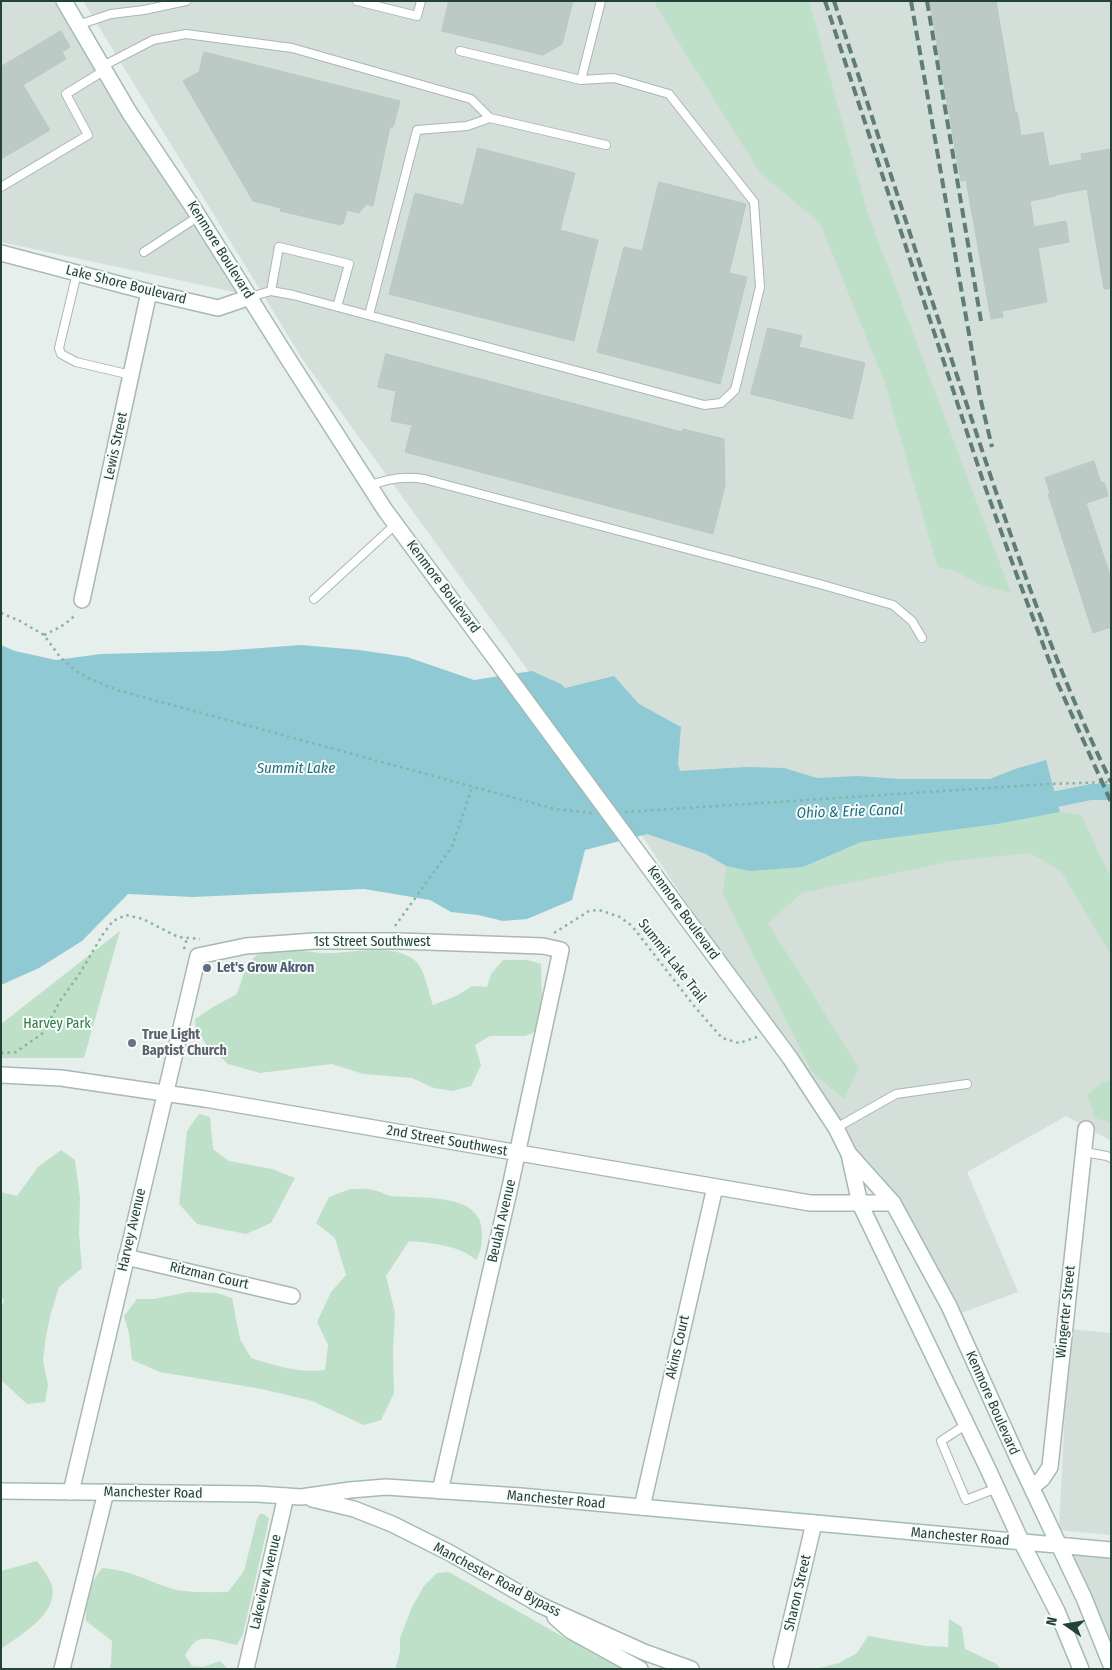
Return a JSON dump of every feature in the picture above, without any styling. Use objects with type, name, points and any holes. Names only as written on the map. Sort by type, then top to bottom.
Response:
[{"type":"main road","name":"Kenmore Boulevard","points":[[64,1],[130,112],[199,216],[285,354],[396,524],[770,1032],[814,1093],[836,1128],[849,1154],[860,1204],[967,1424],[1022,1543],[1057,1611],[1081,1669]]},
{"type":"main road","name":"Lake Shore Boulevard","points":[[1,253],[218,308],[250,297]]},
{"type":"main road","name":"Lewis Street","points":[[82,600],[149,292]]},
{"type":"main road","name":"1st Street Southwest","points":[[194,970],[198,956],[246,946],[314,941],[399,941],[543,946],[561,950]]},
{"type":"main road","name":"Beulah Avenue","points":[[440,1491],[561,950]]},
{"type":"main road","name":"Harvey Avenue","points":[[71,1492],[194,970]]},
{"type":"main road","name":"2nd Street Southwest","points":[[1,1075],[60,1078],[164,1093],[810,1203],[860,1204],[893,1202]]},
{"type":"main road","name":"Wingerter Street","points":[[1032,1487],[1042,1479],[1050,1467],[1086,1129]]},
{"type":"main road","name":"Kenmore Boulevard","points":[[849,1154],[893,1202],[949,1306],[1019,1462],[1084,1598],[1111,1665]]},
{"type":"main road","name":"Akins Court","points":[[642,1507],[715,1187]]},
{"type":"main road","name":"Ritzman Court","points":[[126,1257],[292,1296]]},
{"type":"main road","name":"Manchester Road","points":[[1,1491],[294,1496],[373,1487],[520,1496],[1111,1550]]},
{"type":"main road","points":[[62,1669],[106,1492]]},
{"type":"main road","name":"Manchester Road Bypass","points":[[294,1496],[354,1509],[392,1524],[450,1554],[540,1605],[644,1652],[691,1669]]},
{"type":"main road","name":"Lakeview Avenue","points":[[246,1669],[294,1496]]},
{"type":"main road","name":"Sharon Street","points":[[781,1663],[814,1523]]},
{"type":"main road","points":[[540,1605],[571,1631],[640,1669]]},
{"type":"lane","points":[[78,25],[111,14],[144,10],[186,1]]},
{"type":"lane","points":[[357,1],[417,16],[420,1]]},
{"type":"lane","points":[[581,80],[601,1]]},
{"type":"lane","points":[[1,187],[88,136],[66,94],[104,68],[152,40],[186,34],[292,48],[471,99],[490,118],[606,145]]},
{"type":"lane","points":[[250,297],[271,291],[704,405],[721,403],[734,390],[760,287],[754,202],[669,94],[614,78],[581,80],[460,51]]},
{"type":"lane","points":[[368,315],[417,130],[467,126],[490,118]]},
{"type":"lane","points":[[144,252],[199,216]]},
{"type":"lane","points":[[271,291],[279,248],[349,264],[337,307]]},
{"type":"lane","points":[[77,273],[59,348],[61,354],[76,362],[131,375]]},
{"type":"lane","points":[[370,486],[385,479],[409,476],[424,479],[823,585],[893,605],[912,621],[922,638]]},
{"type":"lane","points":[[314,599],[396,524]]},
{"type":"lane","points":[[836,1128],[896,1094],[967,1084]]},
{"type":"lane","points":[[1084,1152],[1111,1158]]},
{"type":"lane","points":[[967,1424],[941,1441],[966,1500],[997,1488]]},
{"type":"path","points":[[44,635],[69,621],[77,612],[82,600]]},
{"type":"path","points":[[1,613],[20,620],[44,635],[52,648]]},
{"type":"path","points":[[391,931],[452,848],[472,786]]},
{"type":"path","name":"Summit Lake Trail","points":[[553,933],[589,911],[599,910],[620,917],[632,926],[690,1001],[722,1038],[739,1043],[770,1032]]},
{"type":"path","points":[[1,1053],[16,1052],[42,1033],[102,934],[113,921],[126,915],[143,919],[178,937]]},
{"type":"shaded area","points":[[1,1],[54,1],[239,293],[1,242]]},
{"type":"shaded area","points":[[83,1],[1111,1],[1111,1141],[1066,1116],[967,1172],[1018,1292],[961,1313],[572,731],[303,360]]},
{"type":"shaded area","points":[[1069,1329],[1111,1333],[1111,1535],[1059,1530]]},
{"type":"shaded area","points":[[1059,1546],[1111,1550],[1111,1665]]},
{"type":"green space","points":[[655,1],[809,1],[867,211],[1011,593],[981,585],[953,570],[938,568],[884,381],[820,223],[760,173],[656,6]]},
{"type":"green space","points":[[1060,812],[1081,815],[1111,878],[1111,955],[1061,871],[1030,853],[952,861],[802,893],[768,923],[859,1068],[844,1099],[812,1072],[723,895],[726,866],[750,871],[803,867],[861,842],[997,824]]},
{"type":"green space","name":"Harvey Park","points":[[120,931],[84,1058],[1,1058],[1,1024]]},
{"type":"green space","points":[[287,949],[327,953],[385,950],[404,954],[413,959],[420,968],[426,980],[433,1005],[456,996],[472,986],[487,987],[491,974],[503,960],[528,960],[541,964],[542,999],[535,1032],[525,1036],[490,1036],[475,1045],[481,1065],[471,1086],[452,1091],[434,1088],[412,1078],[363,1074],[332,1064],[260,1073],[228,1064],[206,1044],[196,1030],[195,1019],[237,994],[246,967],[256,955]]},
{"type":"green space","points":[[1111,1080],[1111,1123],[1095,1118],[1087,1095],[1103,1082]]},
{"type":"green space","points":[[199,1114],[210,1117],[213,1149],[229,1161],[272,1169],[295,1178],[271,1223],[246,1234],[197,1224],[179,1204],[187,1131]]},
{"type":"green space","points":[[61,1150],[75,1160],[80,1198],[79,1233],[82,1268],[59,1287],[51,1313],[43,1361],[48,1385],[45,1402],[27,1404],[1,1380],[1,1308],[4,1301],[1,1294],[1,1192],[17,1196],[38,1167]]},
{"type":"green space","points":[[350,1189],[368,1189],[391,1196],[433,1198],[462,1204],[473,1211],[480,1221],[482,1235],[481,1248],[476,1260],[453,1248],[409,1241],[386,1276],[395,1313],[393,1351],[394,1393],[381,1420],[364,1425],[312,1401],[262,1389],[160,1372],[132,1360],[129,1334],[124,1316],[137,1299],[154,1299],[188,1292],[217,1293],[232,1298],[240,1339],[251,1358],[296,1370],[325,1370],[328,1345],[317,1322],[331,1292],[346,1275],[335,1238],[316,1223],[329,1197]]},
{"type":"green space","points":[[260,1514],[264,1514],[269,1518],[243,1634],[237,1645],[209,1639],[199,1640],[192,1645],[185,1655],[192,1666],[203,1667],[220,1661],[228,1669],[109,1669],[112,1641],[86,1621],[89,1592],[102,1568],[123,1571],[177,1590],[228,1592],[244,1571],[257,1519]]},
{"type":"green space","points":[[37,1561],[52,1585],[53,1596],[50,1605],[36,1623],[1,1649],[1,1571]]},
{"type":"green space","points":[[449,1572],[595,1655],[624,1669],[395,1669],[400,1652],[400,1638],[412,1607],[424,1586],[437,1573]]},
{"type":"green space","points":[[949,1619],[962,1627],[965,1649],[997,1664],[1000,1669],[815,1669],[839,1663],[857,1653],[868,1636],[926,1646],[948,1647]]},
{"type":"water","name":"Summit Lake","points":[[1,645],[15,651],[56,660],[101,654],[221,651],[301,645],[359,650],[407,657],[474,680],[532,671],[561,684],[565,688],[614,676],[639,704],[681,727],[678,764],[680,771],[746,767],[784,768],[817,778],[858,776],[901,779],[990,779],[1046,760],[1060,812],[997,824],[861,842],[803,867],[750,871],[726,866],[706,854],[647,834],[585,850],[572,900],[527,919],[503,921],[478,915],[451,912],[430,900],[364,889],[193,897],[128,894],[82,941],[39,968],[1,985]]},
{"type":"building","points":[[449,1],[573,1],[562,44],[543,55],[442,31]]},
{"type":"building","points":[[930,1],[996,1],[1015,112],[1017,112],[1021,136],[1043,132],[1049,166],[1082,160],[1081,154],[1111,149],[1111,289],[1104,289],[1087,189],[1030,201],[1034,227],[1066,221],[1069,242],[1038,248],[1047,302],[1002,311],[1003,317],[991,319],[966,180],[961,181]]},
{"type":"building","points":[[61,31],[70,47],[62,52],[66,59],[23,85],[50,130],[1,159],[1,67]]},
{"type":"building","points":[[204,52],[400,101],[393,127],[390,127],[373,206],[366,204],[359,213],[347,210],[341,225],[280,211],[281,208],[253,201],[183,81],[199,72]]},
{"type":"building","points":[[478,148],[575,173],[560,230],[598,240],[574,341],[389,294],[415,193],[463,205]]},
{"type":"building","points":[[659,182],[746,204],[729,273],[747,277],[720,384],[597,352],[624,247],[642,251]]},
{"type":"building","points":[[768,328],[802,336],[799,347],[865,363],[852,419],[751,394]]},
{"type":"building","points":[[386,354],[682,432],[683,429],[724,439],[725,486],[713,534],[405,452],[412,425],[391,421],[396,391],[378,387]]},
{"type":"building","points":[[1094,461],[1101,483],[1104,482],[1108,496],[1086,503],[1111,578],[1111,627],[1093,633],[1048,494],[1050,493],[1045,478]]},
{"type":"waterway","name":"Ohio & Erie Canal","points":[[1037,803],[1091,792],[1111,792]]},
{"type":"railway","points":[[825,1],[983,481],[1058,684],[1111,802]]},
{"type":"railway","points":[[834,1],[1018,556],[1052,648],[1111,782]]},
{"type":"railway","points":[[911,1],[980,397],[992,447]]},
{"type":"railway","points":[[927,1],[981,321]]},
{"type":"place","name":"Let's Grow Akron","points":[[207,968]]},
{"type":"place","name":"True Light Baptist Church","points":[[132,1043]]}]
